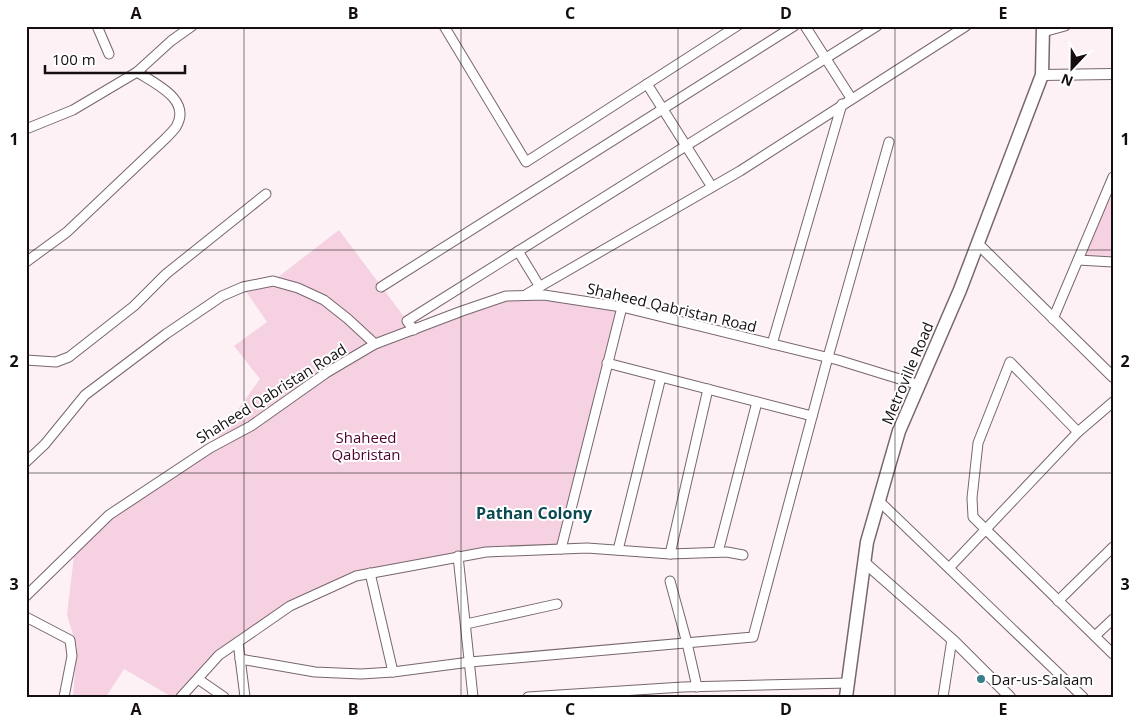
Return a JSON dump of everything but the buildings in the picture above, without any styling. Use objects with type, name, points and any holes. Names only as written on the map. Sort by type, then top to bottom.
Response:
[{"type":"main road","name":"Metroville Road","points":[[846,697],[867,542],[899,431],[960,290],[1042,75],[1043,29]]},
{"type":"street","points":[[97,26],[109,54]]},
{"type":"street","points":[[26,129],[73,110],[137,72],[170,41],[192,26]]},
{"type":"street","points":[[444,26],[526,162],[737,26]]},
{"type":"street","points":[[381,286],[794,26]]},
{"type":"street","points":[[805,26],[851,98]]},
{"type":"street","points":[[414,330],[407,320],[878,26]]},
{"type":"street","points":[[524,296],[740,171],[851,98],[966,26]]},
{"type":"street","points":[[1043,29],[1065,26]]},
{"type":"street","points":[[26,262],[67,232],[166,139],[176,127],[180,116],[175,99],[170,92],[137,72]]},
{"type":"street","points":[[1042,75],[1113,74]]},
{"type":"street","points":[[646,84],[712,187]]},
{"type":"street","points":[[772,344],[842,104]]},
{"type":"street","points":[[240,660],[316,672],[361,674],[393,672],[470,662],[753,637],[828,357],[889,142]]},
{"type":"street","points":[[1054,319],[1078,260],[1108,199],[1113,177]]},
{"type":"street","points":[[26,360],[56,362],[69,357],[134,306],[166,274],[266,194]]},
{"type":"street","points":[[978,244],[1113,377]]},
{"type":"street","points":[[518,251],[540,286]]},
{"type":"street","points":[[1078,260],[1113,262]]},
{"type":"street","points":[[26,462],[45,444],[85,394],[166,334],[222,296],[243,287],[273,281],[298,288],[324,300],[375,344]]},
{"type":"street","name":"Shaheed Qabristan Road","points":[[26,596],[109,515],[210,448],[251,426],[326,372],[375,344],[506,296],[544,295],[622,307],[828,357],[919,385]]},
{"type":"street","points":[[561,549],[622,307]]},
{"type":"street","points":[[1078,432],[1010,362],[978,443],[972,498],[973,517],[1113,654]]},
{"type":"street","points":[[608,363],[812,416]]},
{"type":"street","points":[[618,550],[661,377]]},
{"type":"street","points":[[670,554],[708,389]]},
{"type":"street","points":[[718,552],[757,402]]},
{"type":"street","points":[[950,568],[1078,432],[1113,402]]},
{"type":"street","points":[[879,501],[1083,697]]},
{"type":"street","points":[[1058,601],[1113,547]]},
{"type":"street","points":[[182,697],[219,655],[290,606],[356,576],[486,552],[587,548],[670,554],[718,552],[743,555]]},
{"type":"street","points":[[458,556],[473,697]]},
{"type":"street","points":[[864,562],[952,639],[1010,697]]},
{"type":"street","points":[[370,573],[393,672]]},
{"type":"street","points":[[670,581],[697,687]]},
{"type":"street","points":[[466,624],[558,604]]},
{"type":"street","points":[[26,617],[70,640],[72,656],[64,697]]},
{"type":"street","points":[[1095,636],[1113,619]]},
{"type":"street","points":[[943,697],[952,639]]},
{"type":"street","points":[[238,642],[245,697]]},
{"type":"street","points":[[198,679],[224,697]]},
{"type":"street","points":[[528,697],[697,687],[848,683]]},
{"type":"green space","points":[[1104,199],[1113,199],[1113,262],[1078,260]]},
{"type":"green space","name":"Shaheed Qabristan","points":[[339,230],[414,330],[506,296],[544,295],[619,306],[561,549],[486,552],[356,576],[290,606],[238,642],[182,697],[172,697],[124,669],[106,697],[73,696],[77,647],[67,615],[75,547],[109,515],[210,448],[260,379],[234,346],[267,322],[243,287],[273,281]]},
{"type":"place","name":"Dar-us-Salaam","points":[[981,679]]},
{"type":"district","name":"Pathan Colony","points":[[534,513]]}]
